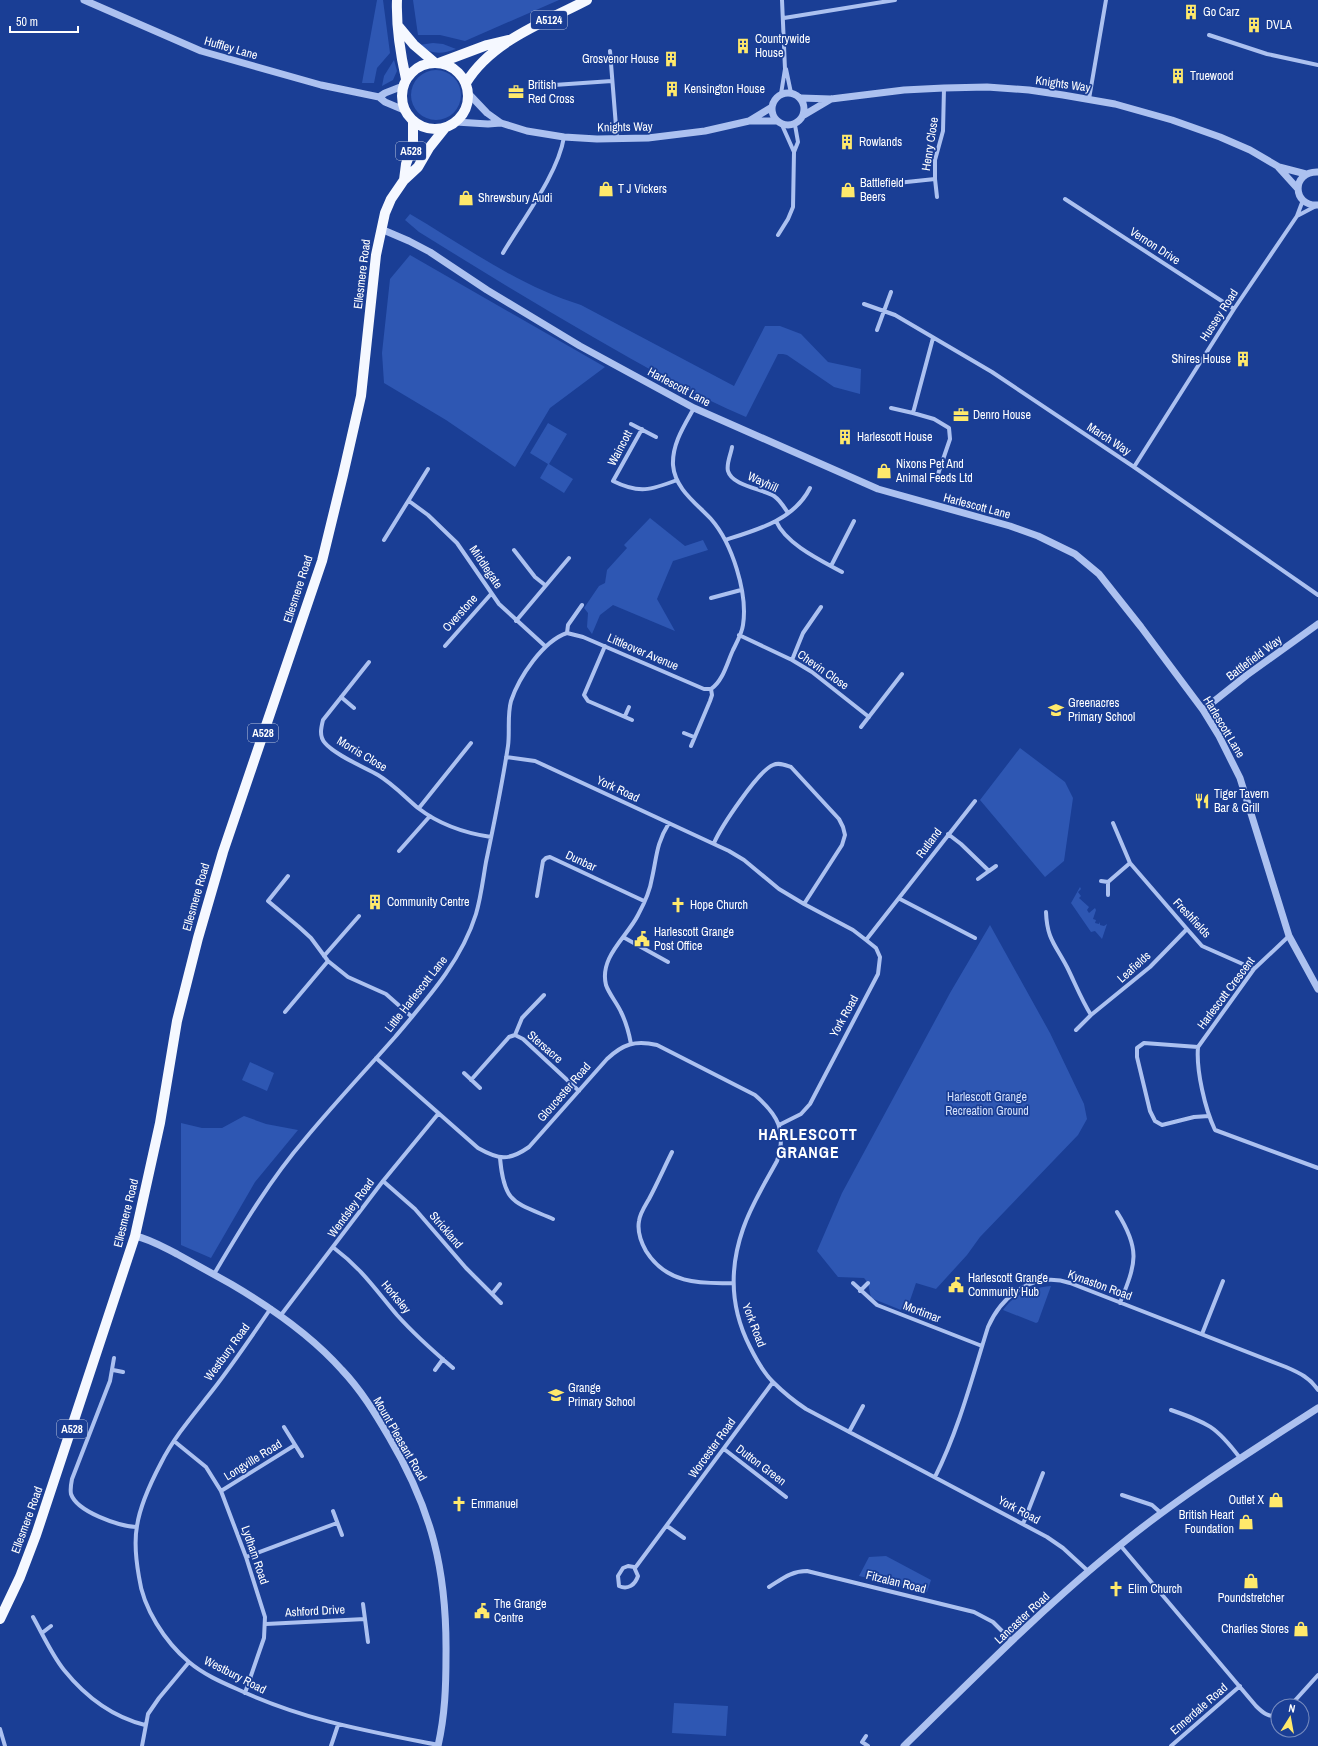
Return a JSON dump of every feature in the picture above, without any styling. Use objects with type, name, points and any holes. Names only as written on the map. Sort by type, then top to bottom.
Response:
[{"type":"main road","points":[[397,0],[399,26],[398,42],[404,82],[401,94],[404,110],[413,121],[422,127],[434,130],[445,128],[456,122],[463,114],[468,104],[466,83],[455,69],[436,62],[414,45],[399,26]]},
{"type":"main road","name":"A5124","points":[[466,83],[480,64],[511,40],[587,0]]},
{"type":"main road","name":"A5124","points":[[436,62],[487,44],[511,40]]},
{"type":"main road","points":[[404,82],[413,70],[422,65],[436,62]]},
{"type":"main road","name":"Ellesmere Road","points":[[404,180],[406,164],[413,145],[413,121]]},
{"type":"main road","name":"Ellesmere Road","points":[[0,1619],[20,1577],[41,1522],[135,1236],[160,1123],[177,1021],[198,938],[222,852],[322,561],[361,396],[376,254],[381,229],[391,199],[404,180],[418,167],[429,148],[445,128]]},
{"type":"street","name":"Huffley Lane","points":[[84,0],[201,51],[321,84],[379,97],[384,102],[404,110]]},
{"type":"street","points":[[782,0],[784,18],[785,69],[781,94],[791,93],[785,69]]},
{"type":"street","points":[[784,18],[896,0]]},
{"type":"street","points":[[1089,99],[1106,0]]},
{"type":"street","points":[[1209,35],[1267,54],[1318,65]]},
{"type":"street","points":[[610,50],[617,139]]},
{"type":"street","points":[[554,85],[612,81]]},
{"type":"street","points":[[379,97],[385,92],[404,82]]},
{"type":"street","name":"Knights Way","points":[[791,93],[801,98],[832,99],[904,90],[944,88],[1029,90],[1089,99],[1136,110],[1197,128],[1250,150],[1279,167],[1306,174],[1318,172]]},
{"type":"street","name":"Henry Close","points":[[937,197],[934,179],[936,154],[944,130],[944,88]]},
{"type":"street","name":"Knights Way","points":[[468,93],[487,113],[501,123],[527,131],[564,137],[617,139],[677,135],[705,131],[749,121],[779,122],[789,126],[800,121],[804,115],[832,99]]},
{"type":"street","name":"Knights Way","points":[[749,121],[772,107],[775,100],[781,94]]},
{"type":"street","points":[[801,98],[804,106],[804,115]]},
{"type":"street","points":[[772,107],[773,116],[779,122],[794,152]]},
{"type":"street","name":"Knights Way","points":[[456,122],[488,124],[501,123]]},
{"type":"street","points":[[778,236],[793,207],[794,152],[798,142],[795,124]]},
{"type":"street","points":[[503,252],[554,168],[562,148],[564,137]]},
{"type":"street","name":"Knights Way","points":[[1279,167],[1298,189],[1299,195],[1303,200]]},
{"type":"street","points":[[1298,189],[1299,182],[1306,174]]},
{"type":"street","name":"Henry Close","points":[[897,183],[934,179]]},
{"type":"street","name":"Vernon Drive","points":[[1065,199],[1234,309]]},
{"type":"street","points":[[1303,200],[1311,205],[1317,205]]},
{"type":"street","name":"Hussey Road","points":[[1134,467],[1234,309],[1297,216],[1303,200]]},
{"type":"street","name":"Hussey Road","points":[[1297,216],[1317,205]]},
{"type":"street","name":"Harlescott Lane","points":[[381,229],[409,240],[430,252],[487,290],[580,346],[694,408],[878,489],[1010,526],[1038,536],[1075,554],[1098,574],[1203,710],[1220,736],[1240,778],[1266,866],[1289,936],[1318,989]]},
{"type":"street","points":[[877,330],[883,310],[891,292]]},
{"type":"street","name":"March Way","points":[[864,304],[883,310],[915,326],[992,372],[1134,467],[1318,595]]},
{"type":"street","points":[[913,413],[933,338]]},
{"type":"street","points":[[691,746],[710,701],[712,695],[711,689],[719,682],[740,636],[744,616],[736,566],[725,540],[712,520],[686,494],[677,480],[673,465],[674,450],[682,428],[694,408]]},
{"type":"street","points":[[891,408],[913,413],[942,423],[949,428],[950,439],[936,480]]},
{"type":"street","name":"Waincott","points":[[631,424],[656,437]]},
{"type":"street","name":"Waincott","points":[[642,429],[614,481],[627,488],[640,490],[654,488],[677,480]]},
{"type":"street","name":"Wayhill","points":[[732,447],[728,463],[728,471],[731,476],[747,486],[775,497],[788,513]]},
{"type":"street","points":[[384,540],[428,469]]},
{"type":"street","points":[[725,540],[776,521],[805,499],[810,488]]},
{"type":"street","name":"Middlegate","points":[[409,501],[428,515],[457,544],[491,594],[516,621],[545,646]]},
{"type":"street","points":[[776,521],[784,535],[842,572]]},
{"type":"street","points":[[831,566],[854,521]]},
{"type":"street","points":[[514,550],[535,577],[545,586]]},
{"type":"street","points":[[516,621],[568,558]]},
{"type":"street","points":[[711,598],[741,590]]},
{"type":"street","name":"Overstone","points":[[445,646],[491,594]]},
{"type":"street","points":[[567,633],[568,625],[582,606]]},
{"type":"street","points":[[792,660],[803,633],[821,607]]},
{"type":"street","name":"Battlefield Way","points":[[1203,710],[1247,675],[1318,624]]},
{"type":"street","name":"Little Harlescott Lane","points":[[214,1274],[245,1222],[274,1179],[304,1140],[412,1017],[441,981],[456,958],[466,939],[475,915],[506,757],[511,703],[520,681],[545,646],[558,636],[567,633]]},
{"type":"street","name":"Littleover Avenue","points":[[567,633],[583,637],[704,689],[711,689]]},
{"type":"street","name":"Chevin Close","points":[[740,636],[792,660],[812,672],[869,717]]},
{"type":"street","points":[[605,646],[584,695],[588,701],[632,720]]},
{"type":"street","name":"Morris Close","points":[[369,662],[324,720],[320,728],[321,736],[325,744],[387,781],[430,816],[459,831],[491,837]]},
{"type":"street","points":[[861,727],[902,674]]},
{"type":"street","points":[[341,697],[354,708]]},
{"type":"street","points":[[625,716],[630,707]]},
{"type":"street","points":[[684,733],[694,737]]},
{"type":"street","points":[[419,808],[471,743]]},
{"type":"street","name":"York Road","points":[[506,757],[535,761],[714,843],[744,860],[773,884],[804,904],[853,930],[876,948],[880,957],[878,974],[810,1104],[801,1114],[779,1125],[782,1137],[780,1150],[743,1230],[735,1256],[733,1283],[734,1304],[744,1336],[761,1367],[773,1382],[806,1409],[1023,1524],[1063,1548],[1088,1571]]},
{"type":"street","points":[[714,843],[731,813],[765,772],[773,765],[782,764],[791,767],[834,814],[843,827],[845,835],[842,845],[804,904]]},
{"type":"street","name":"Rutland","points":[[866,940],[975,800]]},
{"type":"street","points":[[400,851],[430,816]]},
{"type":"street","name":"Freshfields","points":[[1113,822],[1130,863],[1202,946],[1254,969]]},
{"type":"street","points":[[631,1044],[628,1029],[621,1012],[606,985],[606,968],[611,954],[637,916],[644,901],[652,878],[657,848],[668,823]]},
{"type":"street","points":[[948,834],[961,844],[989,871]]},
{"type":"street","name":"Dunbar","points":[[537,896],[543,861],[550,857],[644,901]]},
{"type":"street","points":[[1101,881],[1108,882],[1130,863]]},
{"type":"street","points":[[978,879],[996,866]]},
{"type":"street","points":[[288,876],[268,901],[311,938],[328,961],[348,976],[386,994],[412,1017]]},
{"type":"street","points":[[1108,882],[1108,895]]},
{"type":"street","points":[[900,898],[975,938]]},
{"type":"street","points":[[1046,912],[1047,928],[1051,941],[1067,967],[1080,998],[1090,1014]]},
{"type":"street","points":[[324,956],[359,916]]},
{"type":"street","name":"Leafields","points":[[1076,1030],[1090,1014],[1150,967],[1186,929]]},
{"type":"street","name":"Harlescott Crescent","points":[[1289,936],[1254,969],[1198,1047],[1197,1058],[1209,1116],[1215,1130],[1318,1168]]},
{"type":"street","points":[[623,937],[668,962]]},
{"type":"street","points":[[284,1012],[328,961]]},
{"type":"street","name":"Stersacre","points":[[515,1035],[522,1018],[544,995]]},
{"type":"street","name":"Stersacre","points":[[471,1080],[509,1037],[515,1035],[523,1039],[578,1091]]},
{"type":"street","name":"Gloucester Road","points":[[500,1158],[519,1154],[529,1148],[616,1050],[631,1044],[644,1042],[657,1045],[707,1072],[755,1095],[774,1114],[779,1125]]},
{"type":"street","name":"Harlescott Crescent","points":[[1198,1047],[1144,1043],[1137,1048],[1137,1057],[1150,1111],[1155,1121],[1162,1125],[1194,1117],[1209,1116]]},
{"type":"street","points":[[376,1058],[478,1148],[489,1155],[500,1158],[503,1180],[510,1197],[516,1203],[526,1209],[553,1219]]},
{"type":"street","points":[[464,1073],[480,1088]]},
{"type":"street","name":"Wendsley Road","points":[[281,1315],[334,1248],[383,1181],[438,1114]]},
{"type":"street","points":[[672,1152],[641,1213],[638,1222],[639,1235],[644,1247],[652,1261],[668,1273],[686,1281],[706,1284],[733,1283]]},
{"type":"street","name":"Strickland","points":[[383,1181],[415,1209],[461,1262],[501,1303]]},
{"type":"street","points":[[1117,1212],[1129,1231],[1133,1247],[1131,1276],[1120,1303]]},
{"type":"street","name":"Mount Pleasant Road","points":[[135,1236],[150,1240],[214,1274],[281,1315],[342,1369],[360,1392],[395,1446],[421,1499],[440,1566],[445,1610],[446,1691],[443,1723],[438,1746]]},
{"type":"street","name":"Horksley","points":[[334,1248],[352,1261],[398,1315],[453,1368]]},
{"type":"street","name":"Kynaston Road","points":[[935,1477],[959,1422],[993,1315],[1000,1305],[1017,1290],[1030,1283],[1051,1279],[1065,1281],[1302,1373],[1312,1381],[1318,1390]]},
{"type":"street","points":[[1202,1334],[1223,1281]]},
{"type":"street","name":"Mortimar","points":[[853,1283],[876,1305],[982,1346]]},
{"type":"street","points":[[860,1291],[868,1283]]},
{"type":"street","points":[[492,1294],[500,1284]]},
{"type":"street","name":"Westbury Road","points":[[271,1308],[174,1441],[159,1468],[136,1526],[136,1559],[144,1600],[165,1636],[189,1662],[218,1680],[245,1693],[304,1716],[338,1725],[438,1746]]},
{"type":"street","points":[[114,1358],[113,1370],[72,1479],[71,1492],[76,1502],[100,1518],[115,1524],[136,1526]]},
{"type":"street","points":[[435,1370],[443,1359]]},
{"type":"street","points":[[113,1370],[123,1372]]},
{"type":"street","name":"Worcester Road","points":[[635,1568],[773,1382]]},
{"type":"street","points":[[848,1432],[863,1406]]},
{"type":"street","name":"Lancaster Road","points":[[904,1746],[1012,1642],[1088,1571],[1119,1545],[1161,1513],[1240,1458],[1318,1408]]},
{"type":"street","points":[[1172,1410],[1206,1423],[1223,1436],[1240,1458]]},
{"type":"street","name":"Longville Road","points":[[284,1427],[302,1456]]},
{"type":"street","name":"Lydham Road","points":[[174,1441],[206,1467],[221,1491],[246,1557],[265,1617],[266,1624],[264,1638],[245,1693]]},
{"type":"street","name":"Longville Road","points":[[221,1491],[295,1446]]},
{"type":"street","name":"Dutton Green","points":[[724,1449],[786,1496]]},
{"type":"street","points":[[1023,1524],[1043,1473]]},
{"type":"street","points":[[1122,1495],[1152,1505],[1161,1513]]},
{"type":"street","points":[[333,1511],[342,1535]]},
{"type":"street","points":[[246,1557],[337,1523]]},
{"type":"street","points":[[667,1526],[684,1538]]},
{"type":"street","points":[[1119,1545],[1262,1713],[1270,1716]]},
{"type":"street","name":"Worcester Road","points":[[628,1566],[635,1568],[638,1576],[632,1586],[625,1588],[619,1586],[617,1579],[619,1572],[628,1566]]},
{"type":"street","name":"Fitzalan Road","points":[[769,1587],[789,1574],[798,1571],[807,1571],[974,1612],[993,1622],[1012,1642]]},
{"type":"street","points":[[363,1604],[368,1642]]},
{"type":"street","points":[[33,1617],[64,1671],[96,1702],[132,1722],[145,1724]]},
{"type":"street","name":"Ashford Drive","points":[[266,1624],[365,1619]]},
{"type":"street","points":[[42,1633],[52,1626]]},
{"type":"street","points":[[142,1746],[148,1714],[189,1662]]},
{"type":"street","points":[[1297,1698],[1318,1675]]},
{"type":"street","name":"Ennerdale Road","points":[[1171,1746],[1240,1686]]},
{"type":"street","points":[[331,1746],[338,1725]]},
{"type":"street","points":[[0,1729],[5,1746]]},
{"type":"street","points":[[866,1736],[862,1742],[868,1746]]},
{"type":"green space","points":[[377,0],[383,0],[390,53],[377,68],[374,83],[362,83]]},
{"type":"green space","points":[[413,0],[559,0],[465,41],[440,35],[418,35]]},
{"type":"green space","points":[[433,43],[443,44],[456,49],[437,53],[428,51],[419,45]]},
{"type":"green space","points":[[394,60],[397,71],[393,80],[382,86],[384,76]]},
{"type":"green space","points":[[431,70],[441,70],[454,77],[461,90],[461,100],[454,113],[441,120],[431,120],[422,116],[415,109],[411,100],[411,90],[415,81],[422,74]]},
{"type":"green space","points":[[410,214],[514,277],[558,297],[581,305],[734,386],[765,326],[780,326],[801,334],[828,362],[861,369],[860,394],[834,387],[787,355],[778,354],[746,417],[649,369],[506,285],[419,232],[405,220]]},
{"type":"green space","points":[[410,255],[605,367],[550,408],[515,467],[446,420],[384,383],[382,353],[390,279]]},
{"type":"green space","points":[[548,423],[567,434],[549,464],[573,479],[564,493],[540,478],[548,464],[530,453]]},
{"type":"green space","points":[[650,518],[685,546],[703,540],[708,550],[673,561],[657,599],[675,631],[613,605],[600,615],[592,634],[587,627],[588,613],[584,608],[599,586],[605,583],[607,570],[627,548],[624,545]]},
{"type":"green space","points":[[1020,748],[1065,782],[1073,798],[1064,861],[1045,877],[980,800]]},
{"type":"green space","points":[[1080,887],[1081,889],[1078,892],[1081,896],[1079,898],[1089,907],[1087,910],[1089,913],[1095,908],[1096,910],[1093,919],[1096,920],[1095,923],[1099,924],[1100,922],[1100,925],[1104,926],[1107,924],[1102,939],[1095,931],[1091,932],[1071,903]]},
{"type":"green space","name":"Harlescott Grange Recreation Ground","points":[[990,925],[1050,1033],[1084,1104],[1087,1119],[1078,1135],[980,1237],[967,1255],[936,1289],[916,1283],[906,1312],[871,1298],[868,1283],[864,1278],[838,1277],[817,1251],[842,1193],[950,993]]},
{"type":"green space","points":[[250,1062],[274,1073],[267,1091],[242,1080]]},
{"type":"green space","points":[[244,1116],[266,1124],[298,1130],[255,1182],[211,1258],[181,1245],[181,1123],[202,1128],[222,1128]]},
{"type":"green space","points":[[1051,1286],[1038,1322],[1036,1323],[1003,1310],[1013,1299],[1024,1292]]},
{"type":"green space","points":[[886,1556],[931,1580],[927,1592],[859,1576],[869,1557]]},
{"type":"green space","points":[[674,1703],[728,1706],[726,1736],[672,1733]]},
{"type":"place","name":"Go Carz","points":[[1191,12]]},
{"type":"place","name":"DVLA","points":[[1254,25]]},
{"type":"place","name":"Countrywide House","points":[[743,46]]},
{"type":"place","name":"Grosvenor House","points":[[671,59]]},
{"type":"place","name":"Truewood","points":[[1178,76]]},
{"type":"place","name":"Kensington House","points":[[672,89]]},
{"type":"place","name":"British Red Cross","points":[[516,92]]},
{"type":"place","name":"Rowlands","points":[[847,142]]},
{"type":"place","name":"T J Vickers","points":[[606,189]]},
{"type":"place","name":"Battlefield Beers","points":[[848,190]]},
{"type":"place","name":"Shrewsbury Audi","points":[[466,198]]},
{"type":"place","name":"Shires House","points":[[1243,359]]},
{"type":"place","name":"Denro House","points":[[961,415]]},
{"type":"place","name":"Harlescott House","points":[[845,437]]},
{"type":"place","name":"Nixons Pet And Animal Feeds Ltd","points":[[884,471]]},
{"type":"place","name":"Greenacres Primary School","points":[[1056,710]]},
{"type":"place","name":"Tiger Tavern Bar & Grill","points":[[1202,801]]},
{"type":"place","name":"Community Centre","points":[[375,902]]},
{"type":"place","name":"Hope Church","points":[[678,905]]},
{"type":"place","name":"Harlescott Grange Post Office","points":[[642,939]]},
{"type":"place","name":"Harlescott Grange Community Hub","points":[[956,1285]]},
{"type":"place","name":"Grange Primary School","points":[[556,1395]]},
{"type":"place","name":"Outlet X","points":[[1276,1500]]},
{"type":"place","name":"Emmanuel","points":[[459,1504]]},
{"type":"place","name":"British Heart Foundation","points":[[1246,1522]]},
{"type":"place","name":"Poundstretcher","points":[[1251,1581]]},
{"type":"place","name":"Elim Church","points":[[1116,1589]]},
{"type":"place","name":"The Grange Centre","points":[[482,1611]]},
{"type":"place","name":"Charlies Stores","points":[[1301,1629]]},
{"type":"district","name":"HARLESCOTT GRANGE","points":[[808,1143]]}]
